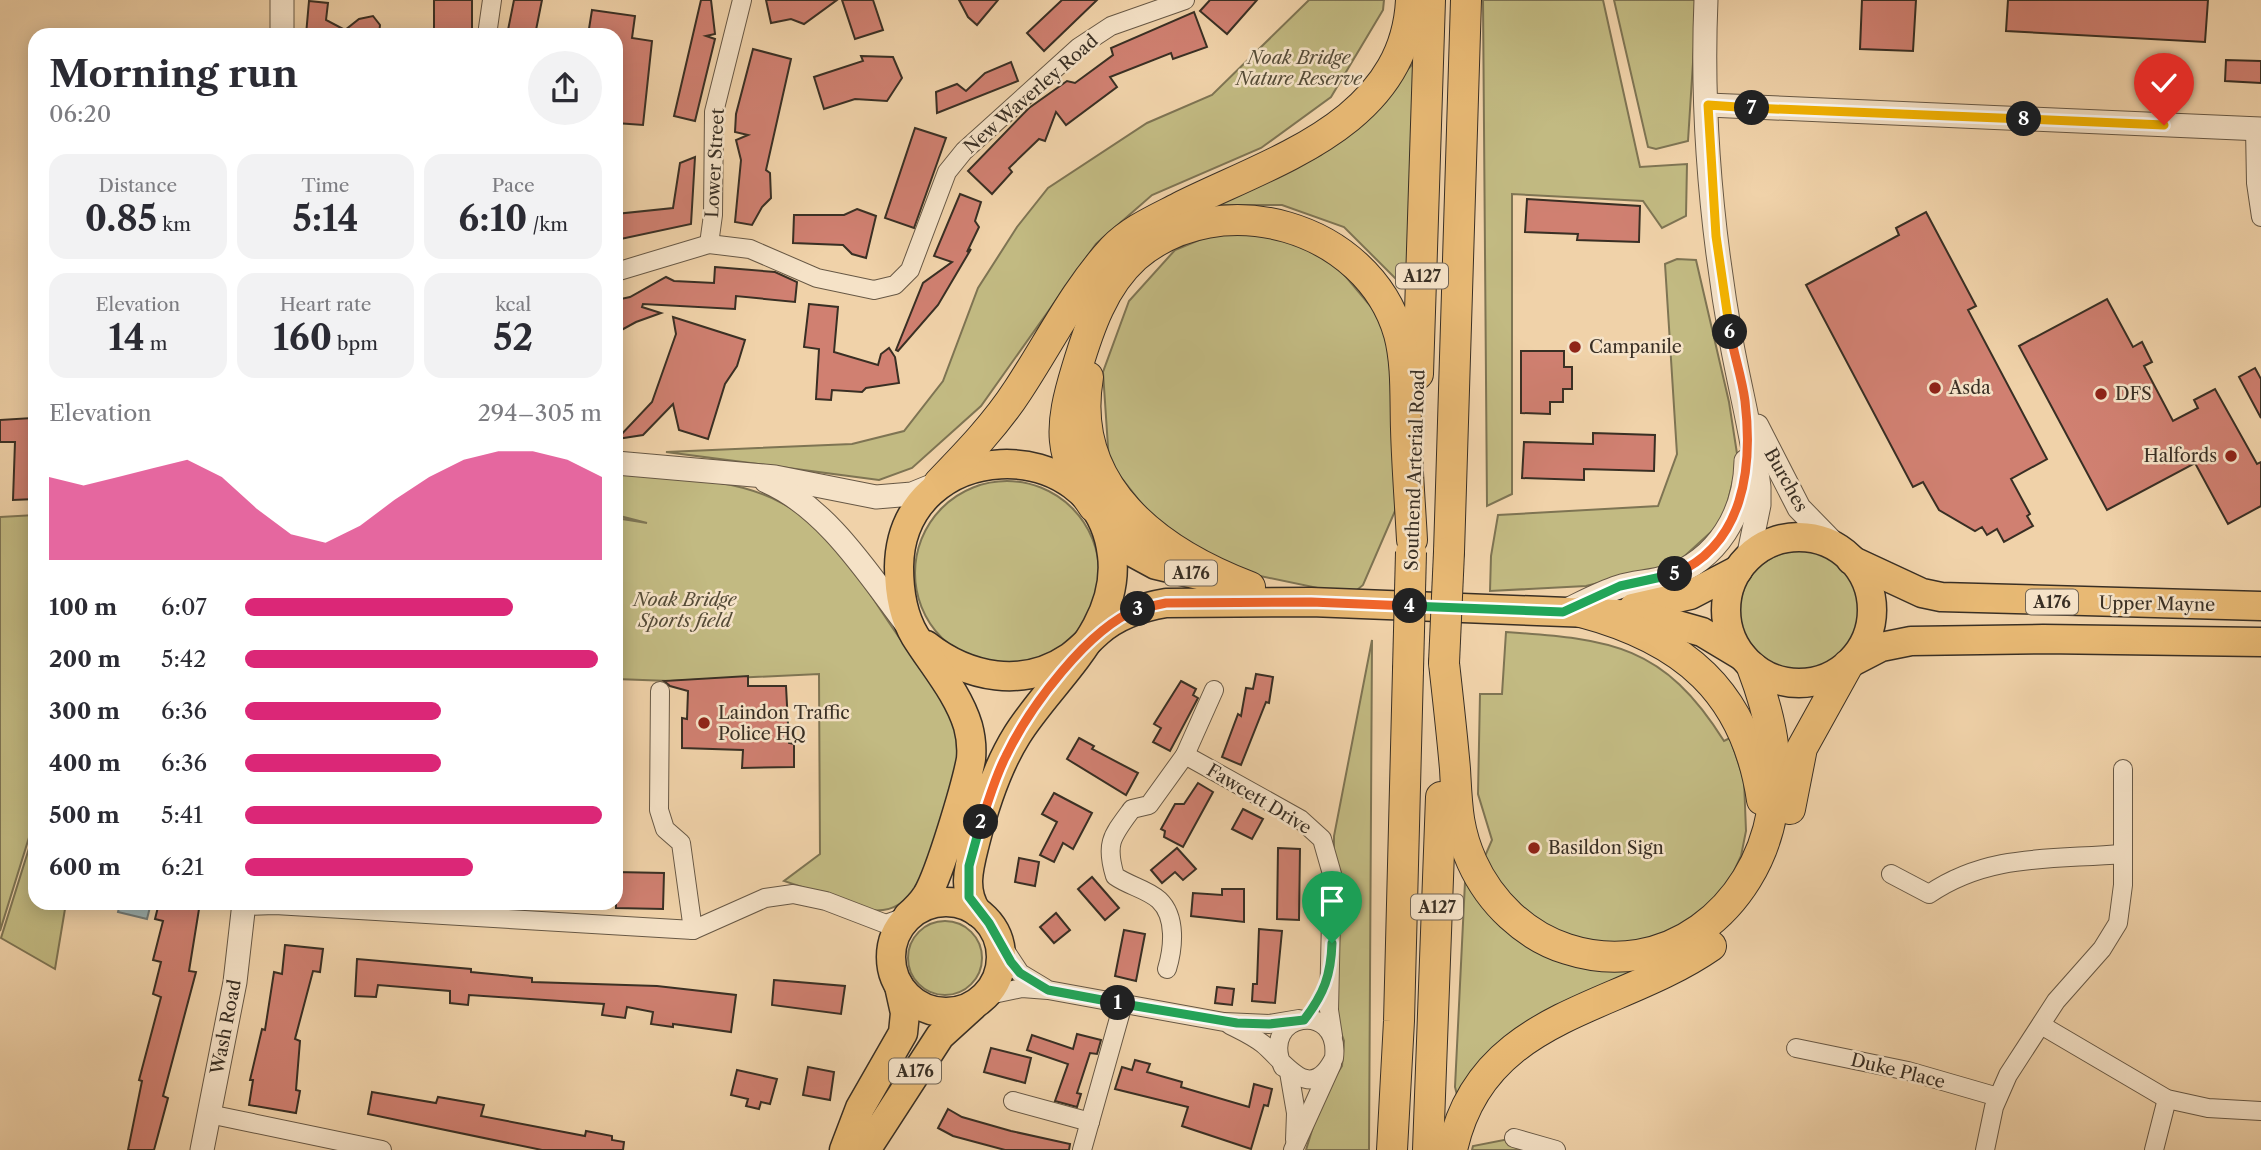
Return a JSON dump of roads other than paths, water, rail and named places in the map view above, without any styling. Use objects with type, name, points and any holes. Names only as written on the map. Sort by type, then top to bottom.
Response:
[{"type":"highway","points":[[939,483],[979,442],[1017,393],[1088,281],[1114,248],[1136,230],[1297,152],[1341,126],[1371,97],[1390,69],[1408,26],[1411,0]]},
{"type":"highway","name":"Southend Arterial Road","points":[[1392,1150],[1399,1021],[1411,546],[1430,0]]},
{"type":"highway","name":"Southend Arterial Road","points":[[1428,1150],[1466,0]]},
{"type":"highway","name":"A127","points":[[1094,507],[1068,464],[1063,428],[1068,398],[1090,328],[1112,285],[1136,257],[1167,237],[1208,223],[1231,219],[1276,223],[1329,244],[1369,278],[1381,295],[1399,334],[1404,378],[1411,546]]},
{"type":"highway","name":"A127","points":[[1167,237],[1136,265],[1107,316],[1097,342],[1085,395],[1087,433],[1092,452],[1111,489],[1145,529],[1200,566],[1250,587]]},
{"type":"highway","name":"A127","points":[[1584,612],[1637,629],[1667,644],[1698,668],[1727,703],[1745,738],[1759,778],[1762,828],[1753,869]]},
{"type":"highway","name":"A127","points":[[1444,663],[1458,824],[1486,888],[1520,923],[1553,945],[1596,956],[1642,956],[1685,940],[1714,921],[1731,904],[1753,869],[1767,836],[1775,783],[1772,731],[1747,662]]},
{"type":"highway","points":[[1452,1150],[1456,1132],[1471,1097],[1496,1062],[1530,1034],[1691,960],[1715,943],[1751,906],[1782,846],[1802,748],[1849,663]]},
{"type":"main road","points":[[908,916],[926,905],[939,902],[953,902],[978,912],[997,938],[1001,954],[999,971],[981,999],[952,1012],[936,1011],[909,998],[899,986],[891,956],[893,941],[908,916],[921,904],[933,883],[968,770],[971,747],[968,726],[960,707],[913,633],[901,596],[899,558],[916,511],[939,483],[957,473],[989,464],[1036,467],[1068,481],[1094,507],[1110,540],[1112,587],[1101,619],[1082,648],[1040,673],[1000,677],[982,674],[952,662],[913,633]]},
{"type":"main road","name":"A176","points":[[1094,507],[1132,552],[1156,565],[1311,602]]},
{"type":"main road","points":[[1798,537],[1824,541],[1845,554],[1870,590],[1873,611],[1869,632],[1849,663],[1818,681],[1798,684],[1779,681],[1747,662],[1727,623],[1726,604],[1743,564],[1771,543],[1798,537]]},
{"type":"main road","name":"Upper Mayne","points":[[1845,554],[1913,589],[1941,597],[2261,606]]},
{"type":"main road","name":"A176","points":[[1584,612],[1690,595],[1743,564]]},
{"type":"main road","name":"A176","points":[[978,912],[969,897],[969,866],[1004,758],[1018,734],[1082,648],[1116,619],[1148,606],[1166,603],[1311,602],[1642,615],[1685,625],[1747,662]]},
{"type":"main road","name":"Upper Mayne","points":[[1849,663],[1881,647],[1911,641],[2043,639],[2261,642]]},
{"type":"main road","name":"A176","points":[[844,1150],[860,1108],[903,1033],[905,1013],[899,986]]},
{"type":"main road","name":"A176","points":[[866,1150],[940,1036],[981,999]]},
{"type":"street","points":[[282,0],[282,28]]},
{"type":"street","points":[[488,28],[492,0]]},
{"type":"street","name":"Lower Street","points":[[709,244],[714,202],[714,112],[742,0]]},
{"type":"street","name":"New Waverley Road","points":[[709,244],[750,249],[817,278],[874,290],[895,285],[910,270],[947,172],[964,151],[1079,47],[1111,26],[1185,0]]},
{"type":"street","name":"Burches","points":[[1706,0],[1708,105],[1716,236],[1732,347],[1745,401],[1759,487],[1759,505],[1743,564]]},
{"type":"street","points":[[1708,105],[2258,129],[2256,183],[2261,217]]},
{"type":"street","points":[[623,270],[709,244]]},
{"type":"street","points":[[1584,612],[1620,586],[1678,573],[1698,562],[1728,530],[1743,496],[1746,477],[1745,401]]},
{"type":"street","name":"Burches","points":[[1745,401],[1799,508],[1845,554]]},
{"type":"street","points":[[623,464],[806,482],[876,497],[912,494],[939,483]]},
{"type":"street","points":[[752,475],[789,494],[820,520],[860,565],[913,633]]},
{"type":"street","points":[[1167,969],[1172,940],[1169,919],[1161,902],[1115,876],[1108,853],[1116,831],[1132,809],[1149,805],[1185,755],[1214,690]]},
{"type":"street","points":[[660,691],[659,810],[665,829],[681,843],[693,930]]},
{"type":"street","name":"Fawcett Drive","points":[[1185,755],[1300,819],[1322,839],[1332,874],[1329,1010],[1333,1035]]},
{"type":"street","points":[[1985,1150],[1998,1097],[2008,1075],[2056,1001],[2102,949],[2118,923],[2123,885],[2123,769]]},
{"type":"street","points":[[1891,874],[1929,894],[1955,876],[2009,861],[2122,854]]},
{"type":"street","points":[[470,910],[693,930],[765,898],[793,894],[826,901],[886,924],[908,916]]},
{"type":"street","name":"Wash Road","points":[[202,1150],[235,982],[243,910]]},
{"type":"street","points":[[997,938],[1020,973],[1048,990]]},
{"type":"street","points":[[1294,1149],[1296,1113],[1286,1069],[1278,1056],[1278,1044],[1282,1034],[1301,1019],[1321,997],[1331,974]]},
{"type":"street","points":[[981,999],[1022,988],[1048,990],[1224,1022],[1269,1024],[1301,1019],[1318,1022],[1333,1035],[1334,1058],[1316,1105],[1294,1149]]},
{"type":"street","points":[[1082,1150],[1123,1004]]},
{"type":"street","points":[[1224,1022],[1265,1046],[1286,1069],[1308,1078],[1321,1075],[1329,1068],[1334,1058]]},
{"type":"street","points":[[2041,1025],[2166,1099],[2208,1108],[2261,1111]]},
{"type":"street","name":"Duke Place","points":[[1796,1048],[1908,1072],[1998,1097]]},
{"type":"street","points":[[2154,1150],[2166,1099]]},
{"type":"street","points":[[1013,1101],[1090,1122]]},
{"type":"street","points":[[209,1114],[382,1150]]},
{"type":"street","points":[[1514,1138],[1556,1150]]},
{"type":"place","name":"Campanile","points":[[1575,347]]},
{"type":"place","name":"Asda","points":[[1935,388]]},
{"type":"place","name":"DFS","points":[[2101,394]]},
{"type":"place","name":"Halfords","points":[[2231,456]]},
{"type":"place","name":"Laindon Traffic Police HQ","points":[[704,723]]},
{"type":"place","name":"Basildon Sign","points":[[1534,848]]},
{"type":"park label","name":"Noak Bridge Nature Reserve","points":[[1299,68]]},
{"type":"park label","name":"Noak Bridge Sports field","points":[[685,610]]}]
